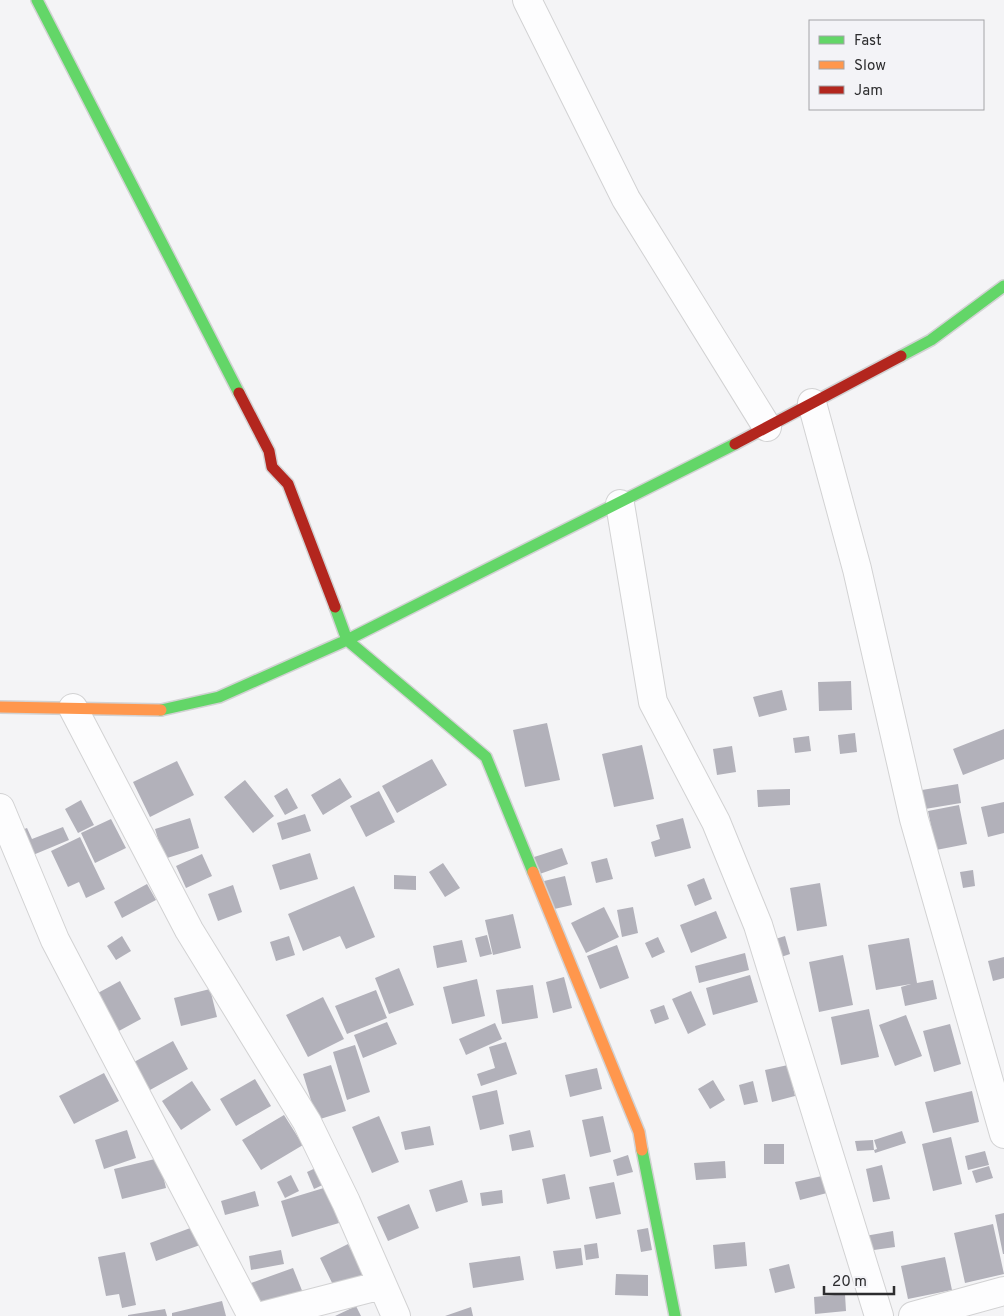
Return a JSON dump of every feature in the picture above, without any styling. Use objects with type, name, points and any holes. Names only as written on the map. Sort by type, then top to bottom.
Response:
[{"type":"street","points":[[37,0],[269,452],[272,467],[288,484],[347,640],[486,757],[639,1132],[675,1316]]},
{"type":"street","points":[[526,0],[626,199],[767,427]]},
{"type":"street","points":[[0,707],[157,711],[219,697],[347,640],[620,504],[931,340],[1004,286]]},
{"type":"street","points":[[812,403],[858,569],[914,819],[1004,1134]]},
{"type":"street","points":[[620,504],[653,702],[716,822],[758,925],[879,1316]]},
{"type":"street","points":[[73,708],[189,930],[307,1122],[346,1202],[396,1316]]},
{"type":"street","points":[[0,808],[55,940],[252,1316]]},
{"type":"street","points":[[262,1316],[382,1285]]},
{"type":"street","points":[[913,1316],[1004,1292]]},
{"type":"building","points":[[851,681],[852,710],[819,711],[818,682]]},
{"type":"building","points":[[782,690],[787,710],[759,717],[753,697]]},
{"type":"building","points":[[547,723],[560,780],[525,787],[513,730]]},
{"type":"building","points":[[1004,729],[1004,759],[963,775],[953,749]]},
{"type":"building","points":[[855,733],[857,752],[840,754],[838,735]]},
{"type":"building","points":[[809,736],[811,751],[795,753],[793,738]]},
{"type":"building","points":[[642,745],[654,799],[614,807],[602,754]]},
{"type":"building","points":[[732,746],[736,772],[717,775],[713,749]]},
{"type":"building","points":[[432,759],[447,785],[397,813],[382,786]]},
{"type":"building","points":[[177,761],[194,795],[150,817],[133,782]]},
{"type":"building","points":[[340,778],[352,797],[323,815],[311,795]]},
{"type":"building","points":[[245,780],[274,816],[253,833],[224,797]]},
{"type":"building","points":[[958,784],[961,803],[925,809],[922,790]]},
{"type":"building","points":[[287,788],[298,808],[285,815],[274,796]]},
{"type":"building","points":[[790,789],[790,805],[758,807],[757,790]]},
{"type":"building","points":[[379,791],[395,822],[366,837],[350,806]]},
{"type":"building","points":[[81,800],[94,825],[78,833],[65,809]]},
{"type":"building","points":[[1004,802],[1004,833],[988,837],[981,807]]},
{"type":"building","points":[[959,805],[967,844],[936,850],[928,811]]},
{"type":"building","points":[[305,814],[311,831],[282,840],[277,823]]},
{"type":"building","points":[[190,818],[199,848],[164,859],[155,829]]},
{"type":"building","points":[[683,818],[691,848],[655,857],[651,842],[660,839],[656,825]]},
{"type":"building","points":[[111,819],[126,848],[95,863],[81,833]]},
{"type":"building","points":[[63,827],[69,840],[21,860],[11,834],[27,828],[32,839]]},
{"type":"building","points":[[80,837],[105,889],[86,898],[79,882],[68,887],[51,851]]},
{"type":"building","points":[[562,848],[568,864],[534,876],[528,859]]},
{"type":"building","points":[[310,853],[318,879],[280,890],[272,865]]},
{"type":"building","points":[[202,854],[212,876],[186,888],[176,866]]},
{"type":"building","points":[[607,858],[613,879],[596,883],[591,862]]},
{"type":"building","points":[[443,863],[460,888],[445,897],[429,872]]},
{"type":"building","points":[[973,870],[975,886],[963,888],[960,872]]},
{"type":"building","points":[[394,875],[416,876],[416,890],[394,889]]},
{"type":"building","points":[[565,876],[572,905],[550,910],[544,881]]},
{"type":"building","points":[[704,878],[712,899],[695,906],[687,885]]},
{"type":"building","points":[[820,883],[827,926],[797,931],[790,888]]},
{"type":"building","points":[[147,884],[156,900],[122,918],[114,902]]},
{"type":"building","points":[[233,885],[242,912],[218,921],[208,894]]},
{"type":"building","points":[[354,886],[375,937],[346,949],[340,936],[303,951],[288,914]]},
{"type":"building","points":[[604,907],[619,937],[586,953],[571,923]]},
{"type":"building","points":[[633,907],[638,933],[622,937],[617,910]]},
{"type":"building","points":[[716,911],[727,938],[691,953],[680,925]]},
{"type":"building","points":[[513,914],[521,948],[493,955],[485,920]]},
{"type":"building","points":[[487,935],[492,954],[480,957],[475,938]]},
{"type":"building","points":[[122,936],[131,951],[116,960],[107,946]]},
{"type":"building","points":[[289,936],[295,955],[276,961],[270,942]]},
{"type":"building","points":[[785,936],[790,954],[775,959],[769,941]]},
{"type":"building","points":[[658,937],[665,952],[652,958],[645,943]]},
{"type":"building","points":[[909,938],[917,983],[933,980],[937,999],[905,1006],[901,987],[911,984],[876,990],[868,945]]},
{"type":"building","points":[[462,940],[467,962],[437,968],[433,946]]},
{"type":"building","points":[[617,945],[629,978],[600,989],[587,956]]},
{"type":"building","points":[[745,953],[749,970],[699,983],[695,966]]},
{"type":"building","points":[[843,955],[853,1005],[819,1012],[809,962]]},
{"type":"building","points":[[1004,957],[1004,978],[993,981],[988,961]]},
{"type":"building","points":[[399,968],[414,1005],[389,1014],[375,978]]},
{"type":"building","points":[[750,975],[758,1002],[713,1015],[706,988]]},
{"type":"building","points":[[564,977],[572,1008],[553,1013],[546,982]]},
{"type":"building","points":[[477,979],[485,1016],[452,1024],[443,987]]},
{"type":"building","points":[[120,981],[141,1019],[117,1032],[96,994]]},
{"type":"building","points":[[533,985],[538,1018],[502,1024],[496,990]]},
{"type":"building","points":[[210,989],[217,1017],[181,1026],[174,998]]},
{"type":"building","points":[[376,990],[387,1018],[347,1034],[335,1006]]},
{"type":"building","points":[[691,991],[706,1025],[688,1034],[672,999]]},
{"type":"building","points":[[323,997],[344,1039],[308,1057],[286,1015]]},
{"type":"building","points":[[664,1005],[669,1019],[655,1024],[650,1010]]},
{"type":"building","points":[[869,1009],[879,1057],[841,1065],[831,1017]]},
{"type":"building","points":[[906,1015],[922,1056],[895,1066],[879,1025]]},
{"type":"building","points":[[387,1022],[397,1044],[363,1058],[354,1035]]},
{"type":"building","points":[[495,1023],[502,1039],[466,1055],[459,1039]]},
{"type":"building","points":[[950,1024],[961,1064],[934,1072],[923,1031]]},
{"type":"building","points":[[173,1041],[188,1069],[150,1090],[134,1062]]},
{"type":"building","points":[[506,1042],[517,1074],[481,1086],[477,1074],[495,1068],[489,1047]]},
{"type":"building","points":[[355,1045],[370,1092],[347,1100],[333,1052]]},
{"type":"building","points":[[331,1065],[346,1111],[317,1120],[303,1074]]},
{"type":"building","points":[[788,1065],[795,1096],[772,1102],[765,1070]]},
{"type":"building","points":[[597,1068],[602,1089],[570,1097],[565,1075]]},
{"type":"building","points":[[104,1073],[119,1101],[74,1124],[59,1096]]},
{"type":"building","points":[[255,1079],[271,1106],[236,1126],[220,1099]]},
{"type":"building","points":[[713,1080],[725,1100],[710,1109],[698,1089]]},
{"type":"building","points":[[192,1081],[211,1110],[181,1130],[162,1101]]},
{"type":"building","points":[[753,1081],[758,1102],[744,1105],[739,1085]]},
{"type":"building","points":[[497,1090],[504,1124],[480,1130],[472,1096]]},
{"type":"building","points":[[972,1091],[979,1122],[933,1133],[925,1102]]},
{"type":"building","points":[[284,1115],[303,1145],[261,1170],[242,1140]]},
{"type":"building","points":[[379,1116],[399,1162],[372,1173],[352,1127]]},
{"type":"building","points":[[603,1116],[611,1152],[590,1157],[582,1120]]},
{"type":"building","points":[[430,1126],[434,1145],[405,1150],[401,1132]]},
{"type":"building","points":[[127,1130],[136,1158],[104,1169],[95,1140]]},
{"type":"building","points":[[530,1130],[534,1147],[512,1151],[509,1135]]},
{"type":"building","points":[[902,1131],[906,1143],[875,1153],[874,1150],[877,1149],[874,1140]]},
{"type":"building","points":[[951,1137],[962,1184],[933,1191],[922,1144]]},
{"type":"building","points":[[873,1140],[874,1150],[857,1151],[855,1141]]},
{"type":"building","points":[[764,1144],[784,1144],[784,1164],[764,1164]]},
{"type":"building","points":[[985,1151],[989,1165],[968,1170],[965,1156]]},
{"type":"building","points":[[628,1155],[633,1172],[617,1176],[613,1160]]},
{"type":"building","points":[[159,1158],[166,1188],[122,1199],[114,1169]]},
{"type":"building","points":[[725,1161],[726,1178],[696,1180],[694,1163]]},
{"type":"building","points":[[322,1165],[329,1182],[314,1189],[307,1172]]},
{"type":"building","points":[[882,1165],[890,1199],[873,1202],[866,1169]]},
{"type":"building","points":[[989,1166],[993,1178],[976,1183],[972,1171]]},
{"type":"building","points":[[565,1174],[570,1199],[547,1204],[542,1179]]},
{"type":"building","points":[[291,1175],[299,1191],[285,1198],[277,1182]]},
{"type":"building","points":[[822,1176],[827,1193],[800,1200],[795,1182]]},
{"type":"building","points":[[462,1180],[468,1202],[436,1212],[429,1190]]},
{"type":"building","points":[[614,1182],[621,1214],[596,1219],[589,1187]]},
{"type":"building","points":[[327,1187],[339,1223],[292,1237],[281,1201]]},
{"type":"building","points":[[502,1190],[503,1203],[482,1206],[480,1193]]},
{"type":"building","points":[[255,1191],[259,1206],[225,1215],[221,1201]]},
{"type":"building","points":[[409,1204],[419,1228],[388,1241],[377,1217]]},
{"type":"building","points":[[1004,1213],[1004,1254],[1003,1254],[995,1215]]},
{"type":"building","points":[[993,1224],[1004,1274],[965,1283],[954,1233]]},
{"type":"building","points":[[193,1227],[200,1245],[156,1261],[150,1243]]},
{"type":"building","points":[[648,1228],[652,1250],[641,1252],[637,1230]]},
{"type":"building","points":[[893,1231],[895,1247],[867,1251],[865,1236]]},
{"type":"building","points":[[745,1242],[747,1266],[715,1269],[713,1245]]},
{"type":"building","points":[[597,1243],[599,1258],[586,1260],[584,1245]]},
{"type":"building","points":[[348,1244],[364,1274],[335,1289],[320,1258]]},
{"type":"building","points":[[581,1248],[583,1265],[556,1269],[553,1251]]},
{"type":"building","points":[[281,1250],[284,1264],[251,1270],[249,1256]]},
{"type":"building","points":[[125,1252],[136,1305],[122,1308],[119,1294],[106,1296],[98,1257]]},
{"type":"building","points":[[520,1256],[524,1280],[473,1288],[469,1263]]},
{"type":"building","points":[[945,1257],[952,1290],[908,1299],[901,1266]]},
{"type":"building","points":[[789,1264],[795,1288],[775,1293],[769,1269]]},
{"type":"building","points":[[293,1268],[305,1298],[263,1314],[251,1283]]},
{"type":"building","points":[[616,1274],[648,1275],[648,1296],[615,1295]]},
{"type":"building","points":[[845,1294],[846,1311],[815,1314],[814,1297]]},
{"type":"building","points":[[222,1301],[226,1316],[172,1316],[172,1313]]},
{"type":"building","points":[[356,1306],[361,1316],[335,1316]]},
{"type":"building","points":[[471,1307],[473,1316],[445,1316]]},
{"type":"building","points":[[165,1309],[167,1316],[128,1316],[128,1315]]},
{"type":"traffic: fast","points":[[37,0],[239,393]]},
{"type":"traffic: fast","points":[[901,356],[931,340],[1004,286]]},
{"type":"traffic: fast","points":[[161,710],[219,697],[347,640],[735,444]]},
{"type":"traffic: fast","points":[[335,607],[347,640],[486,757],[533,872]]},
{"type":"traffic: fast","points":[[642,1150],[675,1316]]},
{"type":"traffic: slow","points":[[0,707],[161,710]]},
{"type":"traffic: slow","points":[[533,872],[639,1132],[642,1150]]},
{"type":"traffic: jam","points":[[735,444],[901,356]]},
{"type":"traffic: jam","points":[[239,393],[269,451],[272,467],[288,484],[335,607]]}]
